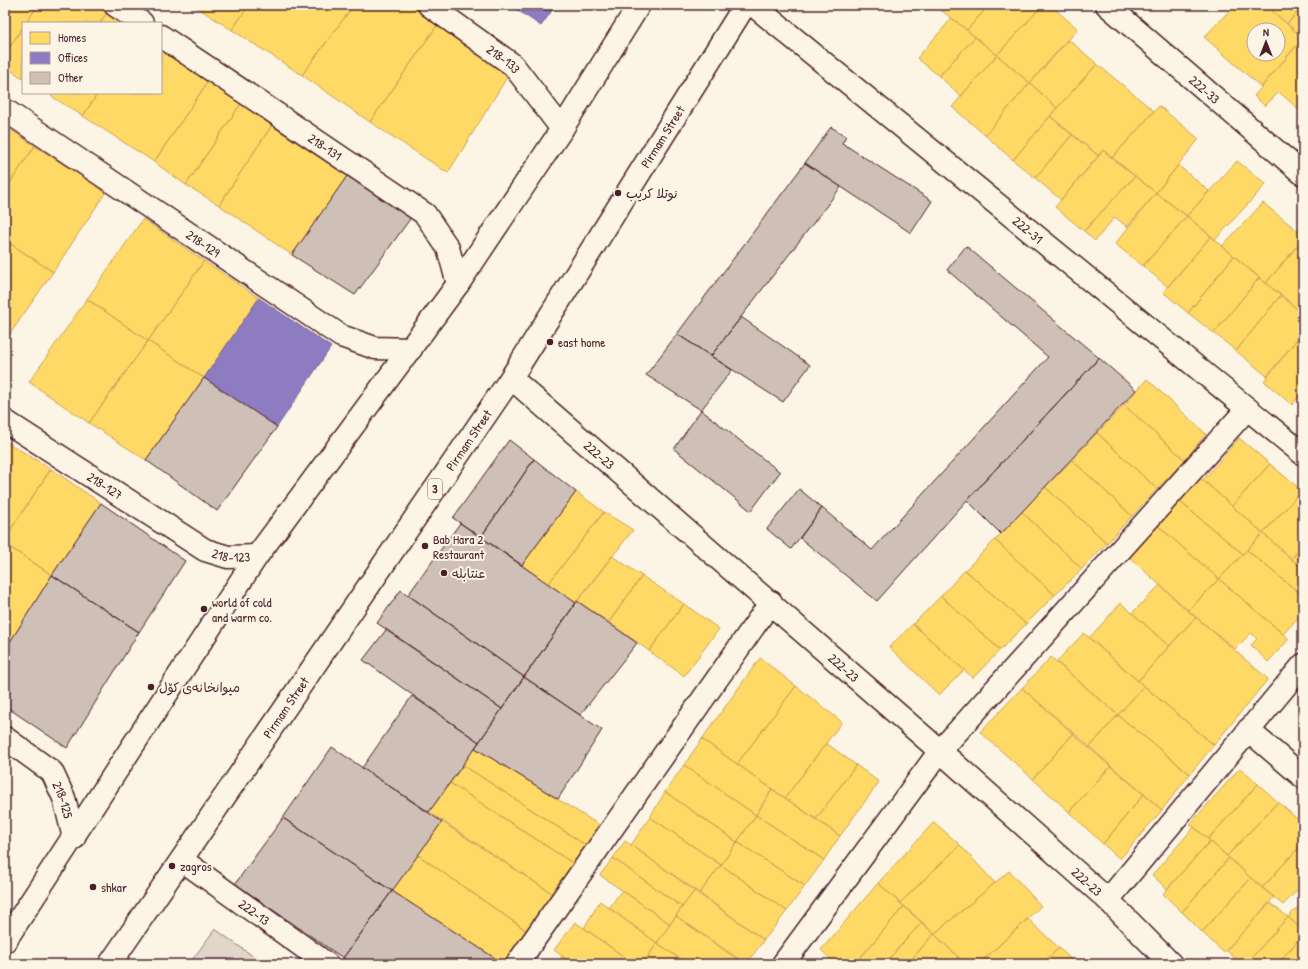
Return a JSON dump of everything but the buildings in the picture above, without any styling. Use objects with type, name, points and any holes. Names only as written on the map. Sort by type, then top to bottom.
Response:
[{"type":"main road","points":[[115,5],[140,22]]},
{"type":"main road","name":"218-133","points":[[429,5],[513,65],[562,129]]},
{"type":"main road","points":[[5,941],[74,838],[257,556],[458,284],[562,129],[639,5]]},
{"type":"main road","name":"Pirmam Street","points":[[110,964],[511,378],[745,5]]},
{"type":"main road","name":"222-31","points":[[754,5],[1303,454]]},
{"type":"main road","name":"222-33","points":[[1107,5],[1303,174]]},
{"type":"main road","name":"218-131","points":[[162,37],[425,214],[448,248],[458,284]]},
{"type":"main road","name":"218-129","points":[[5,110],[341,336],[375,348],[411,349]]},
{"type":"main road","name":"222-23","points":[[511,378],[940,750],[1108,900],[1171,964]]},
{"type":"main road","points":[[788,962],[940,750],[1247,408]]},
{"type":"main road","name":"218-127","points":[[5,421],[205,550]]},
{"type":"main road","name":"218-123","points":[[205,550],[228,557],[257,556]]},
{"type":"main road","points":[[517,964],[771,602]]},
{"type":"main road","points":[[1108,900],[1303,665]]},
{"type":"main road","points":[[1248,730],[1303,777]]},
{"type":"main road","name":"218-125","points":[[5,738],[52,772],[64,798],[74,838]]},
{"type":"main road","name":"222-13","points":[[182,860],[327,964]]},
{"type":"shaded area","points":[[215,929],[264,964],[189,964]]},
{"type":"place","name":"نوتلا كريب","points":[[618,193]]},
{"type":"place","name":"east home","points":[[550,342]]},
{"type":"place","name":"Bab Hara 2 Restaurant","points":[[425,546]]},
{"type":"place","name":"عنتابله","points":[[444,573]]},
{"type":"place","name":"world of cold and warm co.","points":[[204,609]]},
{"type":"place","name":"میوانخانەی کۆل","points":[[151,687]]},
{"type":"place","name":"zagros","points":[[172,866]]},
{"type":"place","name":"shkar","points":[[93,887]]}]
